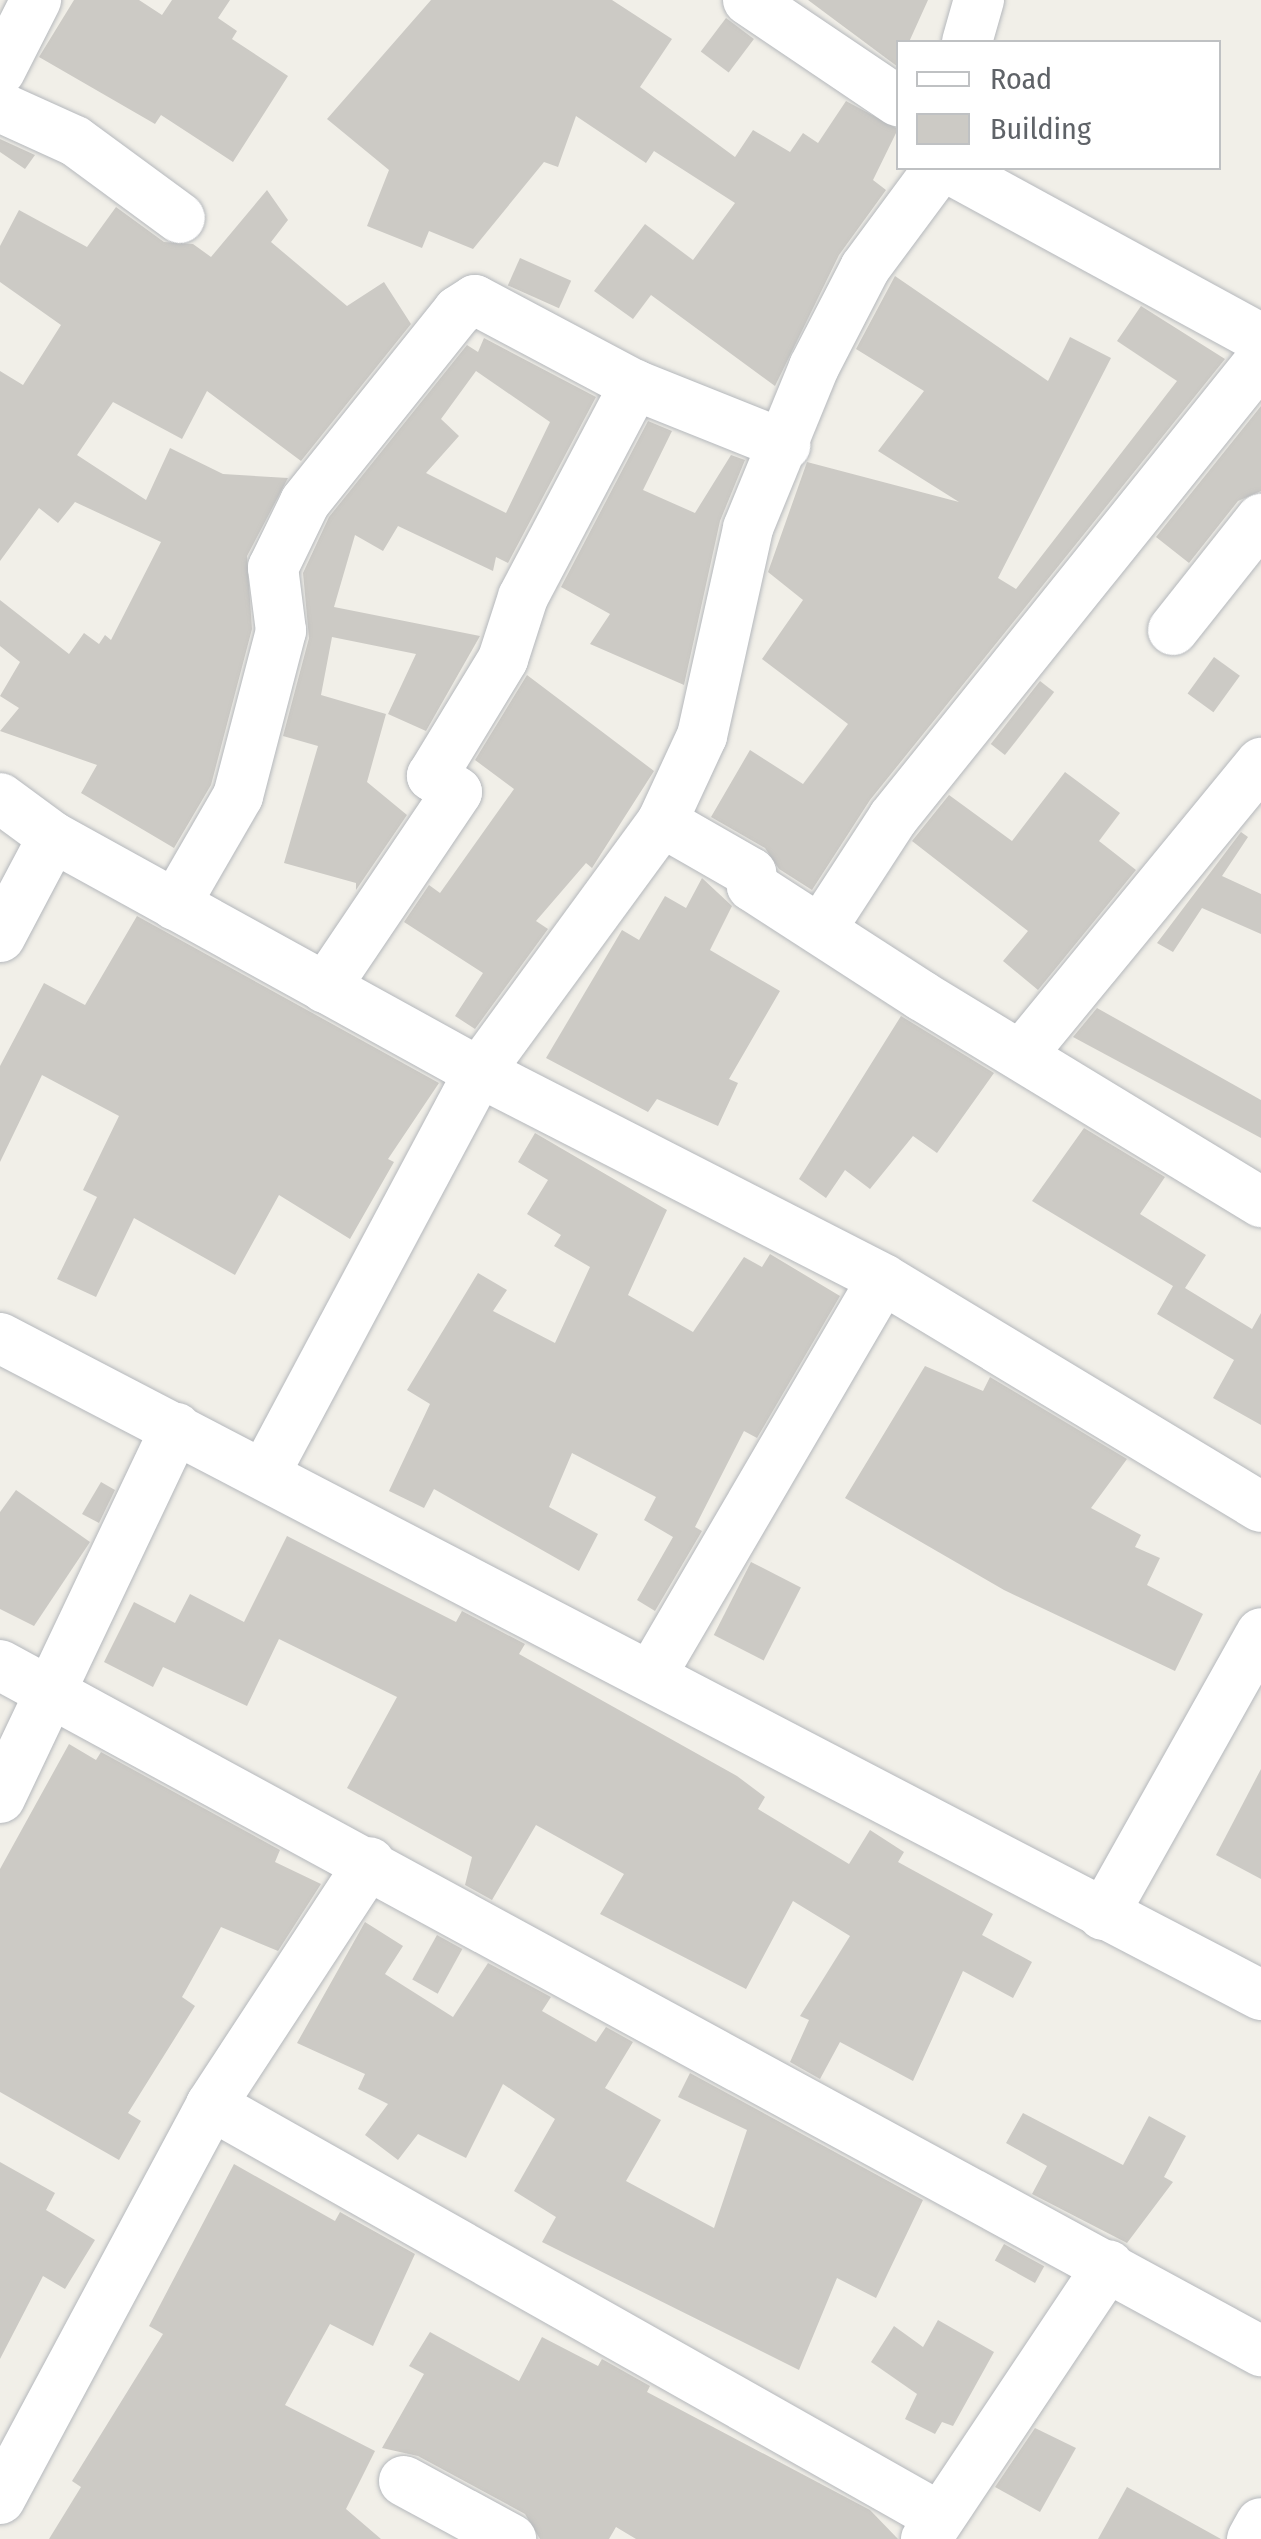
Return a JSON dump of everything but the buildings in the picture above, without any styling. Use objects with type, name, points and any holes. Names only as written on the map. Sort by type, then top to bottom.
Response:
[{"type":"street","points":[[0,71],[36,0]]},
{"type":"street","points":[[748,0],[896,100]]},
{"type":"street","points":[[967,40],[979,0]]},
{"type":"street","points":[[0,106],[76,141],[180,218]]},
{"type":"street","points":[[265,1474],[479,1072],[662,822],[702,736],[748,528],[864,268],[938,170]]},
{"type":"street","points":[[952,170],[1261,338]]},
{"type":"street","points":[[175,904],[238,796],[280,631],[273,568],[305,502],[386,392],[475,300],[635,385],[786,445]]},
{"type":"street","points":[[821,928],[893,818],[1261,360]]},
{"type":"street","points":[[325,988],[457,792],[432,776],[503,658],[523,598],[635,385]]},
{"type":"street","points":[[1173,630],[1261,519]]},
{"type":"street","points":[[1022,1054],[1253,784]]},
{"type":"street","points":[[0,798],[53,838],[479,1072],[883,1279],[1261,1507]]},
{"type":"street","points":[[662,822],[751,873],[752,886],[1261,1202]]},
{"type":"street","points":[[0,937],[53,838]]},
{"type":"street","points":[[653,1672],[883,1279]]},
{"type":"street","points":[[0,1338],[653,1672],[1104,1915],[1261,1995]]},
{"type":"street","points":[[0,1798],[55,1696],[176,1428]]},
{"type":"street","points":[[1104,1915],[1261,1634]]},
{"type":"street","points":[[0,1665],[370,1862],[1261,2351]]},
{"type":"street","points":[[0,2500],[211,2106],[370,1862]]},
{"type":"street","points":[[211,2106],[932,2528],[1109,2265]]},
{"type":"street","points":[[404,2481],[510,2539]]},
{"type":"street","points":[[1252,2539],[1261,2523]]}]
